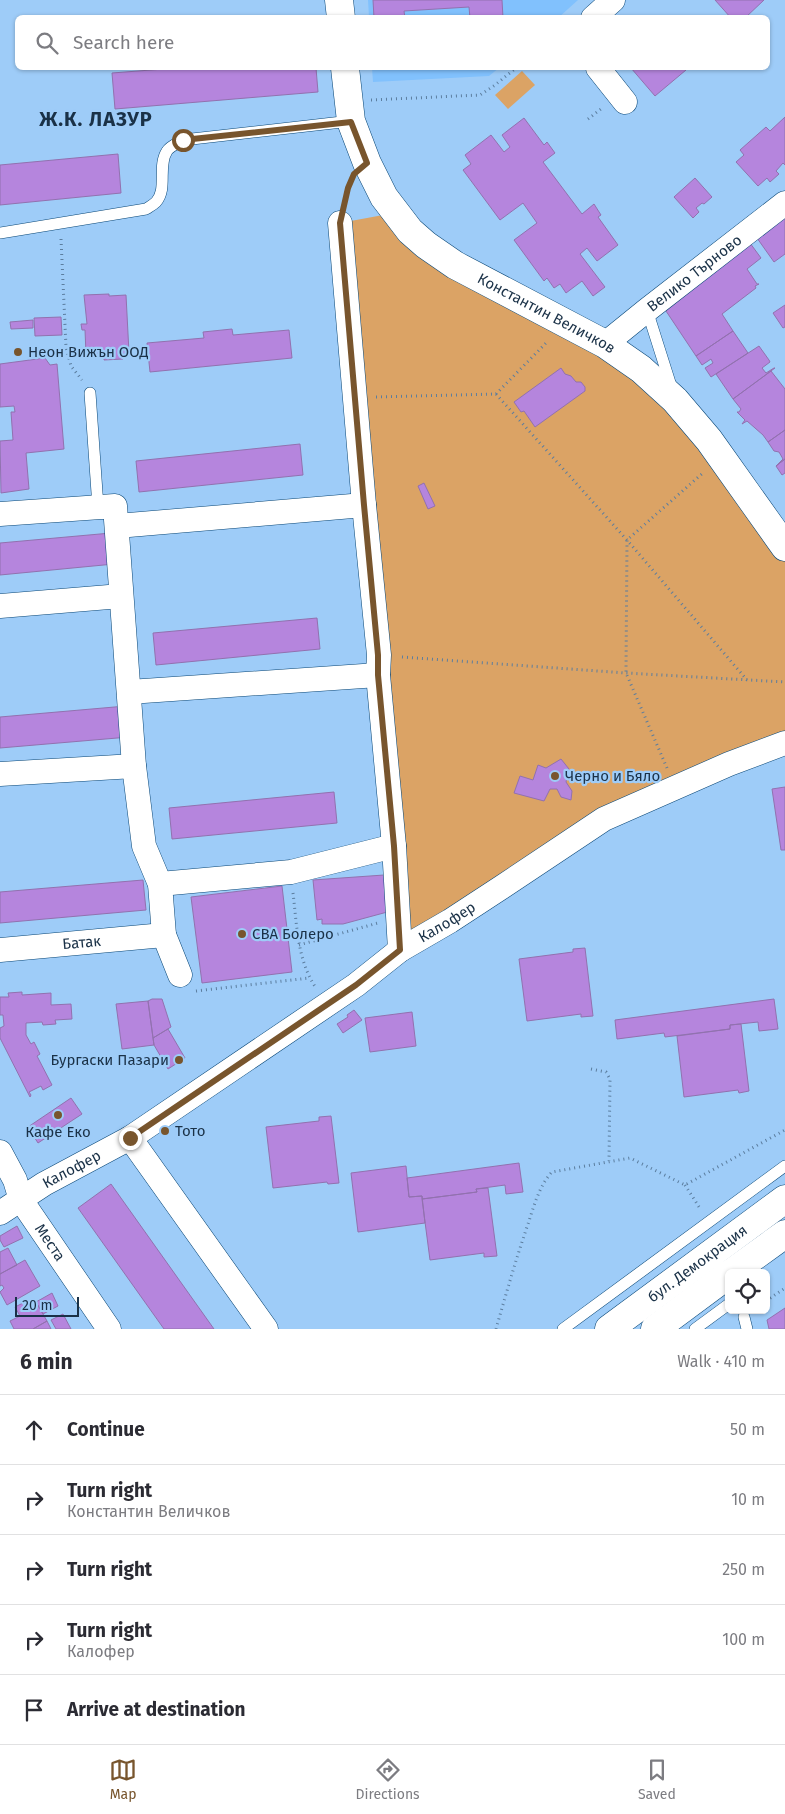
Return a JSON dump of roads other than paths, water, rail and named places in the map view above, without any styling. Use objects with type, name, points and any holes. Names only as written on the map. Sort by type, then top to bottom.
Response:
[{"type":"main road","points":[[339,0],[341,15]]},
{"type":"main road","name":"Константин Величков","points":[[345,70],[350,112],[367,163],[394,213],[410,231],[426,245],[455,265],[605,344],[641,369],[675,400],[720,456],[785,547]]},
{"type":"main road","name":"бул. Демокрация","points":[[609,1329],[785,1199]]},
{"type":"main road","name":"бул. Демокрация","points":[[739,1269],[758,1259],[785,1234]]},
{"type":"main road","name":"бул. Демокрация","points":[[655,1329],[725,1278]]},
{"type":"street","points":[[596,15],[613,0]]},
{"type":"street","points":[[600,70],[625,102]]},
{"type":"street","name":"Велико Търново","points":[[605,344],[785,203]]},
{"type":"street","points":[[340,223],[394,846],[400,950]]},
{"type":"street","points":[[117,526],[364,505]]},
{"type":"street","points":[[0,514],[115,506],[134,766],[144,846],[160,884],[164,935],[180,974]]},
{"type":"street","points":[[0,606],[122,596]]},
{"type":"street","points":[[130,692],[378,665]]},
{"type":"street","name":"Калофер","points":[[0,1213],[44,1184],[130,1138],[356,985],[400,950],[450,921],[604,818],[675,786],[785,743]]},
{"type":"street","points":[[0,774],[134,766]]},
{"type":"street","points":[[160,884],[291,872],[394,846]]},
{"type":"street","name":"Батак","points":[[0,950],[164,935]]},
{"type":"street","points":[[130,1138],[266,1329]]},
{"type":"street","name":"Места","points":[[0,1152],[14,1180],[21,1200],[109,1329]]},
{"type":"lane","points":[[0,233],[146,209],[156,202],[161,191],[166,152],[173,145],[183,140],[350,112]]},
{"type":"lane","points":[[647,310],[675,400]]},
{"type":"lane","points":[[90,393],[98,507]]},
{"type":"lane","points":[[564,1329],[785,1166]]},
{"type":"lane","points":[[695,1329],[725,1307]]},
{"type":"lane","points":[[744,1317],[747,1329]]},
{"type":"place","name":"Неон Вижън ООД","points":[[18,352]]},
{"type":"place","name":"Черно и Бяло","points":[[555,776]]},
{"type":"place","name":"CBA Болеро","points":[[242,934]]},
{"type":"place","name":"Бургаски Пазари","points":[[179,1060]]},
{"type":"place","name":"Кафе Еко","points":[[58,1115]]},
{"type":"place","name":"Тото","points":[[165,1131]]},
{"type":"district","name":"Ж.К. ЛАЗУР","points":[[96,119]]}]
